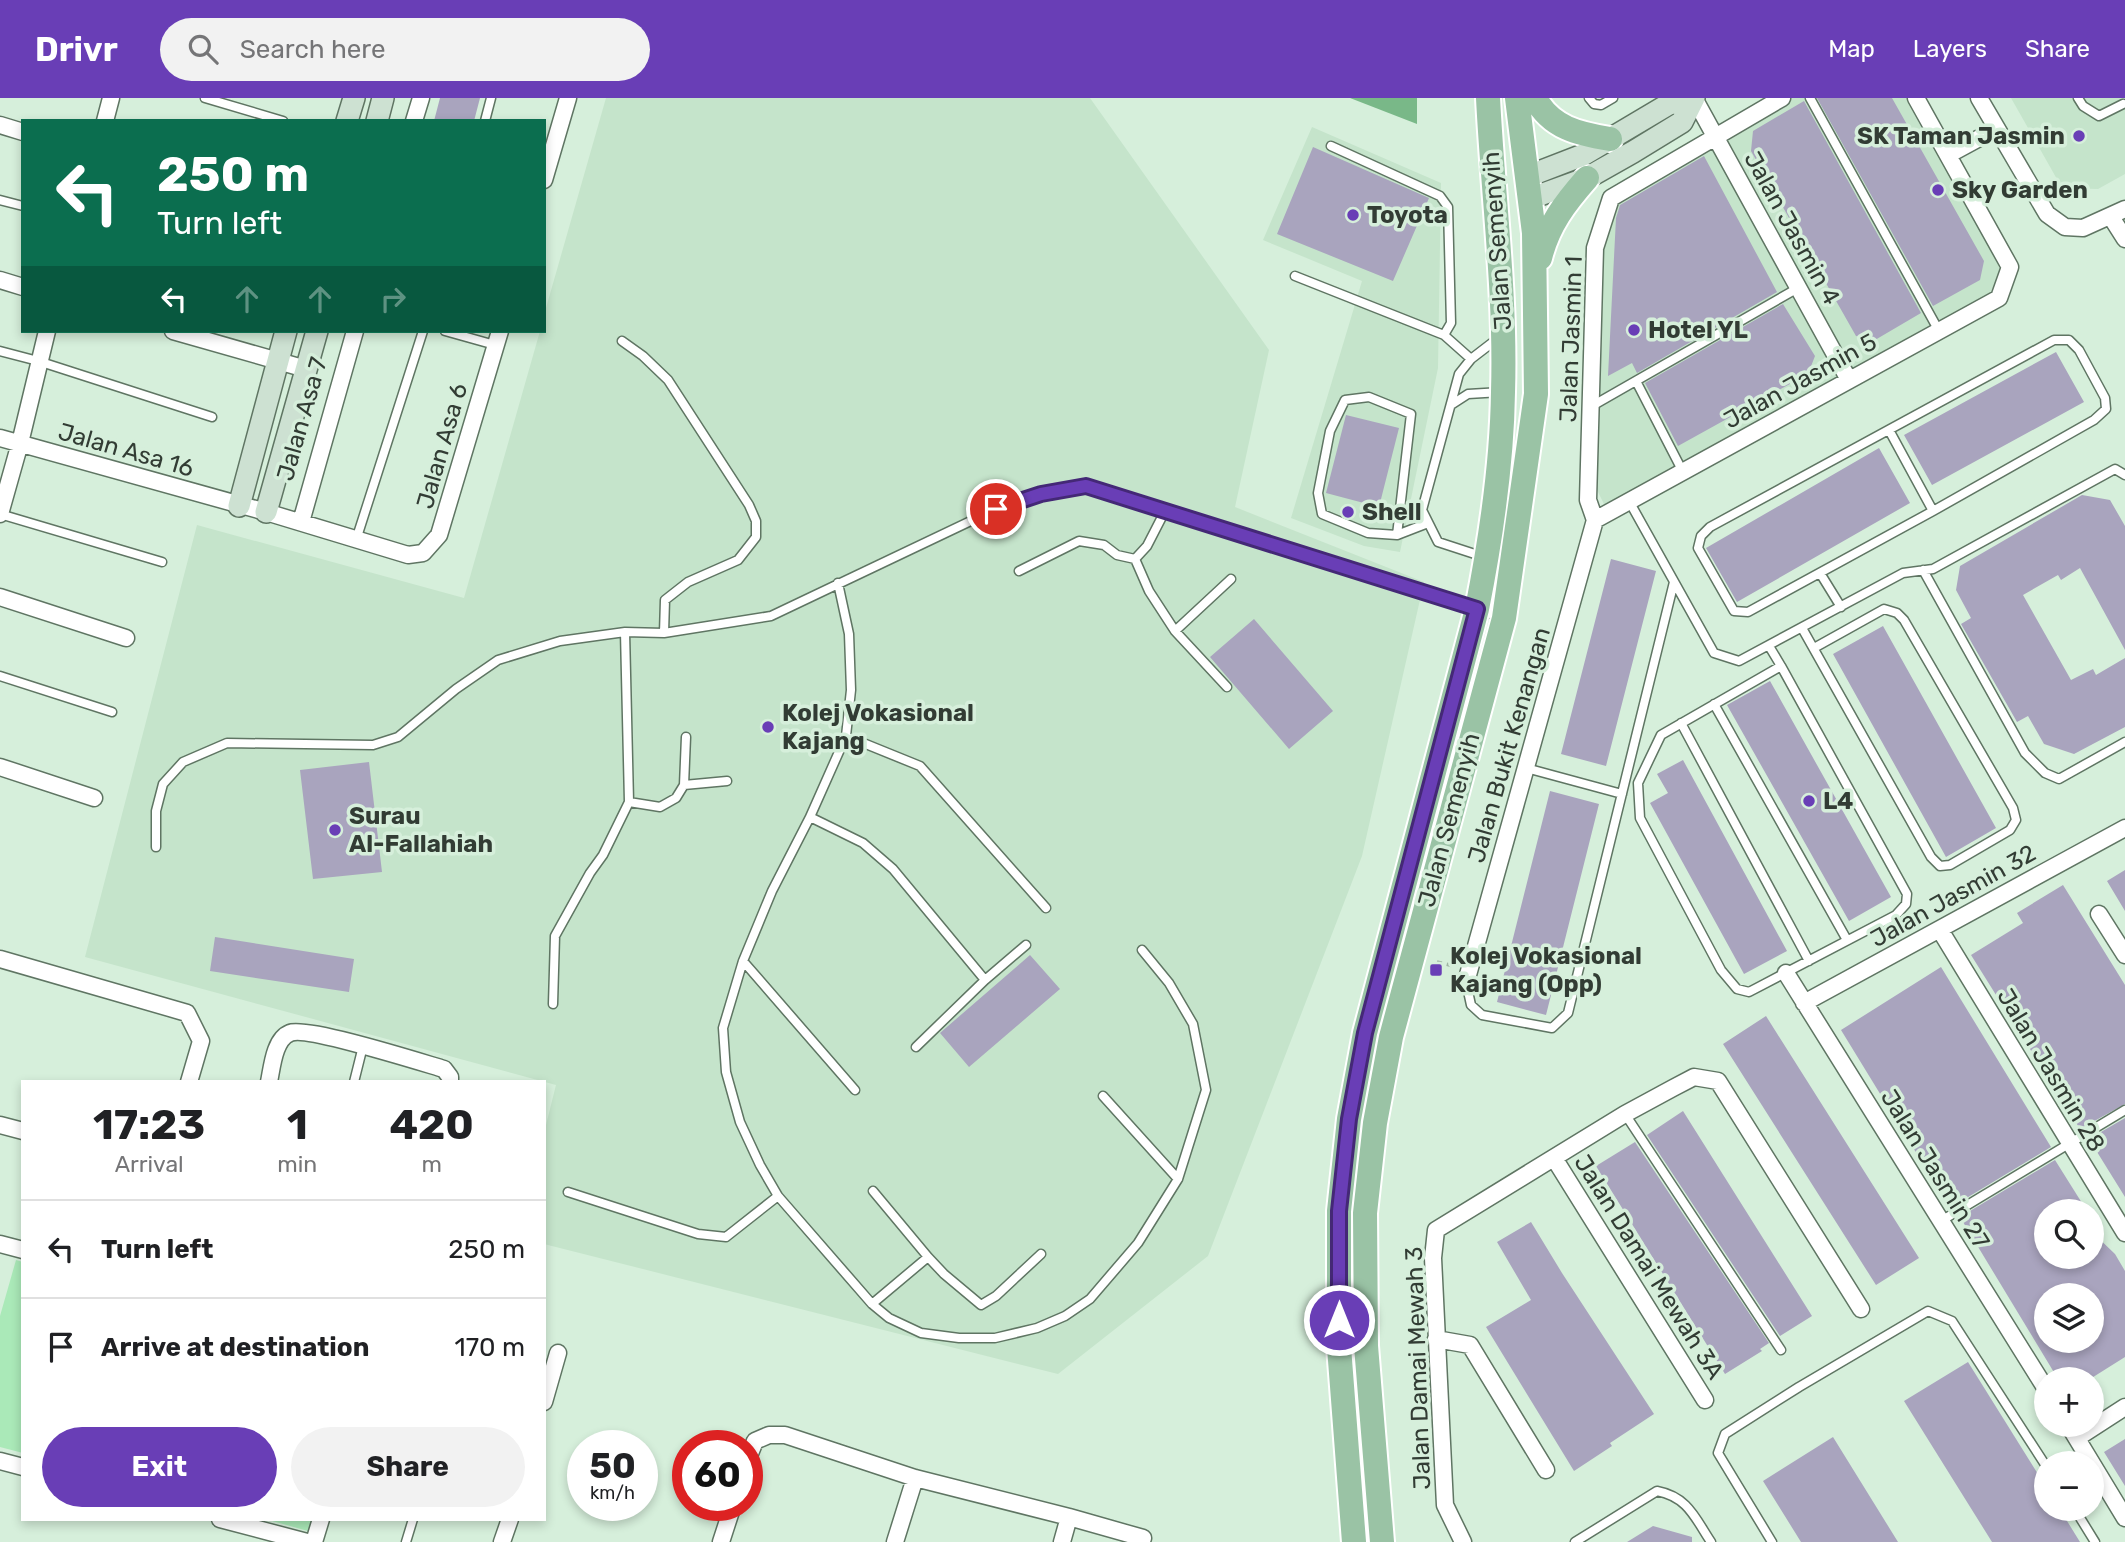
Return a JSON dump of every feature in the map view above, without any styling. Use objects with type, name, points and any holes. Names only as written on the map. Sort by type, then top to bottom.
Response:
[{"type":"main road","name":"Jalan Semenyih","points":[[1354,1542],[1339,1347],[1339,1211],[1349,1119],[1365,1033],[1477,609],[1487,558],[1497,480],[1503,391],[1503,334],[1488,98]]},
{"type":"main road","name":"Jalan Semenyih","points":[[1385,1542],[1378,1509],[1366,1346],[1365,1213],[1375,1123],[1391,1037],[1504,618],[1536,394],[1534,233],[1524,188],[1517,98]]},
{"type":"main road","points":[[1535,98],[1545,114],[1557,124],[1579,134],[1610,139]]},
{"type":"main road","points":[[1491,146],[1503,168],[1524,188],[1496,225]]},
{"type":"main road","points":[[1535,294],[1543,245],[1551,224],[1587,178]]},
{"type":"street","points":[[106,119],[111,98]]},
{"type":"street","points":[[348,119],[354,98]]},
{"type":"street","points":[[377,119],[383,98]]},
{"type":"street","points":[[415,119],[421,98]]},
{"type":"street","points":[[546,173],[568,98]]},
{"type":"street","points":[[1524,188],[1669,104],[1693,98]]},
{"type":"street","points":[[1524,188],[1587,178],[1682,122],[1693,98]]},
{"type":"street","name":"Jalan Jasmin 4","points":[[1693,98],[1849,380]]},
{"type":"street","name":"Jalan Jasmin 1","points":[[1595,520],[1588,500],[1595,248],[1611,198],[1782,98]]},
{"type":"street","points":[[1916,98],[1948,155],[1996,129]]},
{"type":"street","points":[[1979,98],[2047,214],[2064,227],[2083,228],[2118,213],[2125,239]]},
{"type":"street","points":[[0,125],[21,131]]},
{"type":"street","name":"Jalan Jasmin 5","points":[[1595,520],[1998,298],[2010,267],[1948,155]]},
{"type":"street","points":[[0,280],[21,286]]},
{"type":"street","points":[[0,514],[46,333]]},
{"type":"street","points":[[180,333],[306,369]]},
{"type":"street","name":"Jalan Asa 7","points":[[239,506],[285,333]]},
{"type":"street","name":"Jalan Asa 7","points":[[266,512],[316,333]]},
{"type":"street","name":"Jalan Asa 7","points":[[301,522],[354,333]]},
{"type":"street","name":"Jalan Asa 6","points":[[408,555],[423,553],[439,535],[497,338]]},
{"type":"street","name":"Jalan Asa 16","points":[[0,438],[301,522],[408,555]]},
{"type":"street","name":"Jalan Bukit Kenangan","points":[[1466,982],[1595,520]]},
{"type":"street","points":[[0,597],[126,638]]},
{"type":"street","points":[[0,767],[94,797]]},
{"type":"street","name":"Jalan Jasmin 32","points":[[1804,1003],[2125,828]]},
{"type":"street","points":[[2099,914],[2125,955]]},
{"type":"street","name":"Jalan Jasmin 28","points":[[1940,930],[2125,1233]]},
{"type":"street","points":[[0,959],[187,1013],[201,1041],[190,1080]]},
{"type":"street","name":"Jalan Jasmin 27","points":[[1786,973],[2034,1370]]},
{"type":"street","points":[[270,1080],[279,1042],[289,1033],[302,1032],[444,1069],[450,1080]]},
{"type":"street","points":[[1554,1158],[1625,1114],[1694,1077],[1718,1081],[1861,1309]]},
{"type":"street","points":[[0,1125],[21,1130]]},
{"type":"street","name":"Jalan Damai Mewah 3","points":[[1463,1542],[1445,1505],[1433,1258],[1436,1230],[1554,1158]]},
{"type":"street","name":"Jalan Damai Mewah 3A","points":[[1554,1158],[1705,1400]]},
{"type":"street","points":[[0,1244],[21,1249]]},
{"type":"street","points":[[1436,1339],[1470,1345],[1546,1470]]},
{"type":"street","points":[[546,1395],[558,1353]]},
{"type":"street","points":[[2104,1417],[2125,1407]]},
{"type":"street","points":[[763,1438],[785,1435],[915,1478],[1143,1538]]},
{"type":"street","points":[[2076,1437],[2125,1518]]},
{"type":"street","points":[[0,1461],[21,1466]]},
{"type":"street","points":[[895,1542],[915,1478]]},
{"type":"street","points":[[1062,1542],[1069,1517]]},
{"type":"street","points":[[228,1521],[307,1542]]},
{"type":"street","points":[[314,1542],[320,1521]]},
{"type":"street","points":[[502,1542],[509,1521]]},
{"type":"street","points":[[721,1542],[728,1521]]},
{"type":"lane","points":[[205,98],[277,119]]},
{"type":"lane","points":[[486,119],[491,98]]},
{"type":"lane","points":[[1588,98],[1598,105],[1613,98]]},
{"type":"lane","points":[[1810,98],[1938,331]]},
{"type":"lane","points":[[2078,98],[2083,106],[2099,116],[2123,104]]},
{"type":"lane","points":[[1331,146],[1440,196],[1448,207],[1451,323],[1444,335]]},
{"type":"lane","points":[[0,200],[21,205]]},
{"type":"lane","points":[[1295,276],[1444,335],[1471,359]]},
{"type":"lane","points":[[1592,406],[1798,288]]},
{"type":"lane","points":[[356,540],[422,333]]},
{"type":"lane","points":[[460,333],[497,338]]},
{"type":"lane","points":[[1487,558],[1438,542],[1422,510],[1459,374],[1471,359],[1503,334]]},
{"type":"lane","points":[[2054,340],[2068,341],[2079,349],[2105,398],[2106,410],[2094,420],[1748,612],[1734,611],[1698,548],[1701,536],[1710,527],[1889,430],[2054,340]]},
{"type":"lane","points":[[622,341],[643,356],[668,380],[749,505],[756,521],[756,537],[738,560],[688,582],[665,600],[664,633]]},
{"type":"lane","points":[[0,351],[212,417]]},
{"type":"lane","points":[[1636,381],[1683,471]]},
{"type":"lane","points":[[1451,405],[1468,394],[1503,391]]},
{"type":"lane","points":[[1397,535],[1411,414],[1369,397],[1345,400],[1328,443],[1318,493],[1322,514],[1368,533],[1397,535],[1428,523]]},
{"type":"lane","points":[[1889,430],[1933,511]]},
{"type":"lane","points":[[1629,501],[1714,653],[1739,661],[1903,573],[1933,569],[2115,469],[2125,475]]},
{"type":"lane","points":[[156,847],[156,811],[163,784],[183,762],[227,743],[373,745],[398,737],[456,689],[498,660],[560,641],[625,632],[664,633],[771,616],[996,509],[1041,494],[1086,486],[1504,618]]},
{"type":"lane","points":[[1135,559],[1147,546],[1165,511]]},
{"type":"lane","points":[[0,514],[162,562]]},
{"type":"lane","points":[[1019,571],[1079,541],[1104,545],[1117,555],[1135,559]]},
{"type":"lane","points":[[1135,559],[1149,591],[1175,631],[1227,687]]},
{"type":"lane","points":[[1923,570],[2025,753],[2045,773],[2059,779],[2125,742]]},
{"type":"lane","points":[[1820,573],[1841,607]]},
{"type":"lane","points":[[1175,631],[1231,579]]},
{"type":"lane","points":[[1466,982],[1471,1005],[1482,1015],[1552,1028],[1568,1013],[1674,582]]},
{"type":"lane","points":[[838,583],[849,634],[851,690],[846,736],[810,817],[772,891],[743,961],[723,1028],[726,1072],[740,1122],[778,1196],[872,1304],[890,1318],[920,1333],[959,1338],[995,1338],[1037,1328],[1065,1316],[1090,1299],[1138,1243],[1178,1178],[1206,1090],[1193,1024],[1170,984],[1142,950]]},
{"type":"lane","points":[[1802,628],[1931,857],[1940,866],[1950,865],[2010,830],[2016,820],[2013,808],[1898,612],[1884,609],[1814,648]]},
{"type":"lane","points":[[553,1004],[555,936],[603,855],[629,802],[625,632]]},
{"type":"lane","points":[[1769,646],[1781,666],[1908,894],[1906,904],[1896,915],[1749,992],[1737,989],[1721,970],[1640,817],[1638,783],[1661,734],[1781,666]]},
{"type":"lane","points":[[0,676],[112,712]]},
{"type":"lane","points":[[1714,704],[1847,940]]},
{"type":"lane","points":[[1681,723],[1809,961]]},
{"type":"lane","points":[[846,736],[920,766],[1046,908]]},
{"type":"lane","points":[[629,802],[660,807],[676,798],[684,785],[685,737]]},
{"type":"lane","points":[[1526,768],[1622,794]]},
{"type":"lane","points":[[684,785],[727,781]]},
{"type":"lane","points":[[810,817],[863,843],[893,869],[985,980]]},
{"type":"lane","points":[[916,1047],[985,980],[1026,946]]},
{"type":"lane","points":[[743,961],[855,1090]]},
{"type":"lane","points":[[354,1080],[363,1046]]},
{"type":"lane","points":[[1103,1096],[1178,1178]]},
{"type":"lane","points":[[1941,1221],[2125,1110]]},
{"type":"lane","points":[[1625,1114],[1781,1350]]},
{"type":"lane","points":[[873,1191],[928,1257],[981,1305],[996,1296],[1041,1254]]},
{"type":"lane","points":[[568,1192],[698,1234],[726,1237],[778,1196]]},
{"type":"lane","points":[[872,1304],[928,1257]]},
{"type":"lane","points":[[1772,1542],[1718,1453],[1725,1434],[1928,1311],[1952,1321],[2036,1451]]},
{"type":"lane","points":[[1575,1542],[1589,1538],[1657,1491],[1673,1494],[1685,1503],[1711,1542]]},
{"type":"lane","points":[[406,1542],[412,1521]]},
{"type":"lane","points":[[2082,1521],[2095,1542]]},
{"type":"shaded area","name":"Kolej Vokasional Kajang","points":[[606,98],[1090,98],[1269,350],[1235,507],[1424,582],[1362,856],[1208,1256],[1058,1374],[546,1245],[546,1125],[556,1085],[546,1080],[538,1080],[85,957],[197,525],[464,598],[539,333],[546,333],[546,308]]},
{"type":"shaded area","points":[[1350,98],[1417,98],[1417,124]]},
{"type":"shaded area","points":[[1791,98],[1907,98],[2002,269],[1990,293],[1605,506],[1596,488],[1604,246],[1616,198]]},
{"type":"shaded area","name":"SK Taman Jasmin","points":[[2011,98],[2125,98],[2125,174],[2098,189],[2062,188]]},
{"type":"shaded area","points":[[1312,127],[1441,183],[1438,368],[1400,552],[1364,546],[1291,518],[1362,281],[1263,240]]},
{"type":"shaded area","points":[[16,1260],[21,1261],[21,1452],[0,1447],[0,1316]]},
{"type":"shaded area","points":[[272,1521],[311,1521],[308,1531]]},
{"type":"building","points":[[440,98],[480,98],[475,119],[435,119]]},
{"type":"building","points":[[1817,98],[1892,98],[1984,261],[1980,280],[1933,306]]},
{"type":"building","points":[[1804,101],[1921,313],[1875,340],[1856,336],[1751,151],[1753,131]]},
{"type":"building","name":"Toyota","points":[[1313,147],[1429,198],[1393,281],[1277,234]]},
{"type":"building","points":[[1704,156],[1777,292],[1637,373],[1632,363],[1608,376],[1616,218],[1620,205]]},
{"type":"building","points":[[1783,304],[1815,356],[1808,374],[1678,446],[1645,383]]},
{"type":"building","points":[[2056,352],[2084,402],[1932,485],[1904,435]]},
{"type":"building","points":[[1346,415],[1399,428],[1379,507],[1326,493]]},
{"type":"building","points":[[1879,448],[1910,503],[1737,602],[1706,548]]},
{"type":"building","points":[[2082,495],[2110,500],[2125,526],[2125,650],[2080,568],[2061,580],[2058,575],[2023,595],[2071,680],[2093,669],[2096,675],[2125,658],[2125,727],[2074,754],[2044,744],[2028,716],[2017,722],[1961,624],[1971,618],[1956,590],[1960,566]]},
{"type":"building","points":[[1611,559],[1656,571],[1606,766],[1561,754]]},
{"type":"building","points":[[1254,619],[1333,711],[1289,749],[1210,657]]},
{"type":"building","points":[[1883,626],[1996,828],[1946,857],[1833,654]]},
{"type":"building","name":"L4","points":[[1770,681],[1891,897],[1849,921],[1727,705]]},
{"type":"building","points":[[1683,760],[1787,951],[1744,974],[1650,803],[1668,793],[1657,774]]},
{"type":"building","points":[[369,762],[382,872],[313,879],[300,770]]},
{"type":"building","points":[[1550,791],[1599,804],[1546,1015],[1497,1002]]},
{"type":"building","points":[[2125,870],[2125,911],[2107,881]]},
{"type":"building","points":[[2063,885],[2125,985],[2125,1104],[2080,1129],[1971,955],[2023,923],[2017,913]]},
{"type":"building","points":[[215,937],[354,959],[349,992],[210,971]]},
{"type":"building","points":[[1030,955],[1060,989],[969,1067],[940,1033]]},
{"type":"building","points":[[1941,967],[2051,1147],[1950,1208],[1841,1030]]},
{"type":"building","points":[[1766,1016],[1919,1258],[1876,1285],[1723,1044]]},
{"type":"building","points":[[1683,1111],[1812,1316],[1780,1336],[1647,1135]]},
{"type":"building","points":[[2125,1118],[2125,1197],[2089,1139]]},
{"type":"building","points":[[1635,1142],[1769,1343],[1760,1349],[1762,1351],[1725,1374],[1596,1166]]},
{"type":"building","points":[[2055,1160],[2079,1199],[2034,1199],[2034,1269],[2104,1269],[2104,1243],[2115,1254],[2125,1271],[2125,1357],[2104,1370],[2104,1367],[2051,1367],[2042,1353],[2104,1353],[2104,1283],[2034,1283],[2034,1339],[1960,1217]]},
{"type":"building","points":[[1531,1222],[1654,1414],[1574,1471],[1486,1327],[1531,1300],[1497,1242]]},
{"type":"building","points":[[1968,1362],[2034,1468],[2034,1521],[2067,1521],[2080,1542],[1992,1542],[1904,1401]]},
{"type":"building","points":[[1833,1437],[1898,1542],[1801,1542],[1763,1481]]},
{"type":"building","points":[[2125,1439],[2125,1486],[2104,1452]]},
{"type":"building","points":[[1653,1526],[1692,1537],[1692,1542],[1627,1542]]},
{"type":"place","name":"SK Taman Jasmin","points":[[2079,136]]},
{"type":"place","name":"Sky Garden","points":[[1938,190]]},
{"type":"place","name":"Toyota","points":[[1353,215]]},
{"type":"place","name":"Hotel YL","points":[[1634,330]]},
{"type":"place","name":"Shell","points":[[1348,512]]},
{"type":"place","name":"Kolej Vokasional Kajang","points":[[768,727]]},
{"type":"place","name":"L4","points":[[1809,801]]},
{"type":"place","name":"Surau Al-Fallahiah","points":[[335,830]]},
{"type":"place","name":"Kolej Vokasional Kajang (Opp)","points":[[1436,970]]},
{"type":"route","points":[[996,509],[1041,494],[1086,486],[1477,609],[1365,1033],[1349,1119],[1339,1211],[1339,1320]]}]
